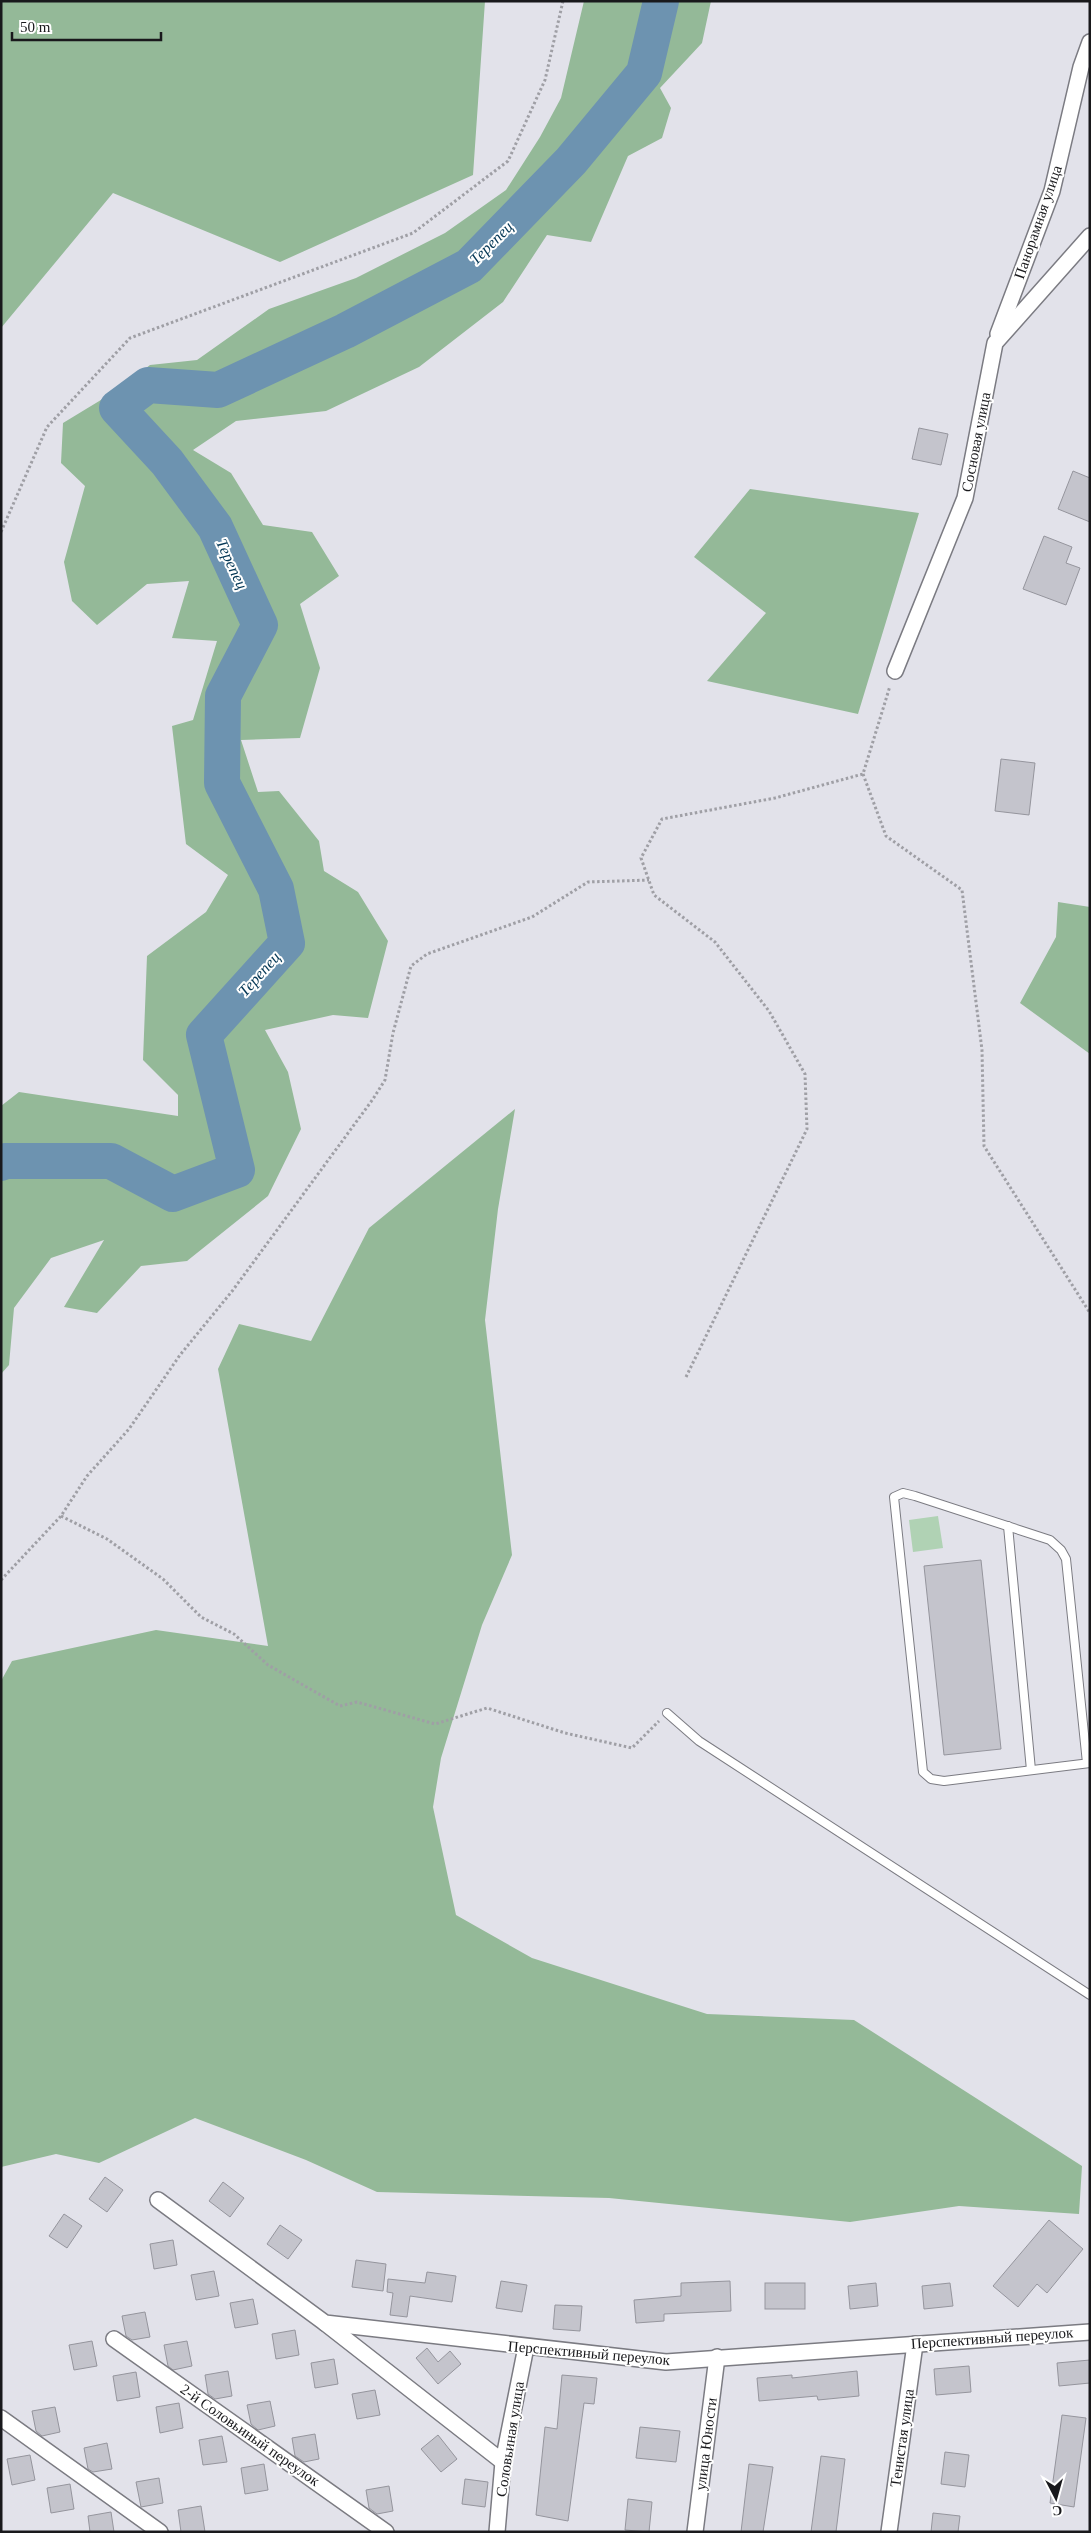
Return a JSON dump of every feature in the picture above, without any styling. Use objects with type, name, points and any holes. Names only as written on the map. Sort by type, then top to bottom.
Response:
[{"type":"street","name":"Панорамная улица","points":[[995,342],[1052,191],[1081,67],[1090,42]]},
{"type":"street","points":[[995,342],[1090,236]]},
{"type":"street","name":"Сосновая улица","points":[[895,671],[965,498],[995,342]]},
{"type":"street","name":"Перспективный переулок","points":[[158,2200],[325,2323],[666,2362],[1090,2332]]},
{"type":"street","points":[[325,2323],[503,2462]]},
{"type":"street","name":"2-й Соловьиный переулок","points":[[114,2339],[386,2532]]},
{"type":"street","name":"Тенистая улица","points":[[889,2532],[915,2344]]},
{"type":"street","name":"Соловьиная улица","points":[[497,2532],[503,2462],[526,2347]]},
{"type":"street","name":"улица Юности","points":[[695,2532],[717,2357]]},
{"type":"street","points":[[1,2418],[160,2532]]},
{"type":"lane","points":[[903,1493],[1008,1526],[1050,1540],[1061,1550],[1066,1559],[1088,1763],[944,1781],[931,1779],[923,1772],[894,1497],[903,1493]]},
{"type":"lane","points":[[1008,1526],[1031,1770]]},
{"type":"lane","points":[[667,1713],[699,1741],[1090,1995]]},
{"type":"path","points":[[1,532],[47,428],[130,338],[413,234],[508,161],[545,80],[563,1]]},
{"type":"path","points":[[895,671],[864,774],[886,836],[962,890],[982,1050],[984,1146],[1090,1314]]},
{"type":"path","points":[[686,1377],[807,1129],[805,1074],[769,1011],[715,942],[654,895],[641,858],[662,819],[775,798],[864,774]]},
{"type":"path","points":[[1,1580],[60,1516],[87,1476],[129,1429],[180,1355],[233,1290],[373,1099],[385,1080],[393,1033],[411,966],[426,954],[442,947],[532,917],[588,882],[649,880]]},
{"type":"path","points":[[60,1516],[107,1539],[163,1579],[201,1617],[234,1634],[268,1665],[340,1706],[357,1702],[435,1724],[487,1708],[565,1733],[632,1748],[667,1713]]},
{"type":"green space","points":[[1,1],[485,1],[473,175],[280,262],[113,193],[1,328]]},
{"type":"green space","points":[[584,1],[711,1],[702,43],[660,88],[671,108],[662,138],[628,156],[591,242],[547,235],[503,302],[419,367],[326,411],[236,421],[193,450],[231,473],[263,525],[312,532],[339,576],[300,604],[320,668],[300,738],[241,740],[258,792],[279,791],[319,841],[324,871],[358,892],[388,941],[368,1018],[333,1015],[265,1030],[288,1072],[301,1129],[268,1196],[187,1261],[141,1266],[97,1313],[64,1307],[104,1240],[51,1258],[14,1308],[9,1365],[1,1374],[1,1106],[19,1092],[178,1116],[178,1095],[143,1060],[147,956],[206,912],[228,875],[186,844],[172,726],[193,720],[217,641],[172,638],[189,581],[147,584],[97,625],[72,601],[64,562],[85,486],[61,463],[63,423],[119,389],[150,365],[197,360],[269,309],[356,278],[445,233],[506,190],[540,137],[561,98]]},
{"type":"green space","points":[[750,489],[919,513],[858,714],[707,681],[766,613],[694,557]]},
{"type":"green space","points":[[1058,902],[1090,907],[1090,1054],[1020,1003],[1056,937]]},
{"type":"green space","points":[[515,1109],[498,1209],[485,1320],[512,1555],[482,1625],[441,1758],[433,1807],[456,1915],[532,1958],[707,2014],[854,2020],[1082,2166],[1079,2214],[959,2206],[850,2222],[609,2198],[377,2192],[306,2160],[195,2118],[99,2163],[56,2154],[1,2167],[1,1681],[12,1661],[156,1630],[268,1646],[218,1369],[239,1324],[311,1341],[369,1228]]},
{"type":"green space","points":[[938,1516],[943,1548],[913,1552],[909,1520]]},
{"type":"building","points":[[919,428],[948,434],[941,465],[912,459]]},
{"type":"building","points":[[1073,471],[1090,478],[1090,522],[1058,509]]},
{"type":"building","points":[[1044,536],[1072,547],[1066,563],[1080,568],[1066,605],[1023,589]]},
{"type":"building","points":[[1001,759],[1035,763],[1029,815],[995,811]]},
{"type":"building","points":[[981,1560],[1001,1749],[944,1755],[924,1566]]},
{"type":"building","points":[[105,2177],[123,2190],[107,2212],[89,2199]]},
{"type":"building","points":[[223,2182],[244,2198],[230,2217],[209,2201]]},
{"type":"building","points":[[64,2214],[82,2226],[67,2248],[49,2236]]},
{"type":"building","points":[[1049,2220],[1083,2249],[1047,2293],[1037,2284],[1018,2307],[993,2286]]},
{"type":"building","points":[[280,2225],[302,2240],[288,2259],[267,2244]]},
{"type":"building","points":[[173,2240],[177,2265],[154,2269],[150,2244]]},
{"type":"building","points":[[356,2260],[386,2264],[383,2291],[352,2287]]},
{"type":"building","points":[[214,2271],[219,2296],[196,2300],[191,2275]]},
{"type":"building","points":[[427,2272],[456,2276],[452,2302],[410,2296],[407,2317],[390,2315],[393,2293],[387,2292],[388,2279],[425,2283]]},
{"type":"building","points":[[501,2281],[527,2285],[522,2312],[496,2308]]},
{"type":"building","points":[[730,2281],[731,2311],[664,2314],[664,2321],[636,2323],[634,2300],[681,2296],[681,2283]]},
{"type":"building","points":[[765,2283],[805,2283],[805,2309],[765,2309]]},
{"type":"building","points":[[876,2283],[878,2306],[850,2309],[848,2286]]},
{"type":"building","points":[[950,2283],[953,2306],[924,2309],[922,2286]]},
{"type":"building","points":[[253,2299],[258,2324],[235,2328],[230,2303]]},
{"type":"building","points":[[555,2305],[582,2306],[580,2331],[553,2329]]},
{"type":"building","points":[[145,2312],[150,2337],[132,2340],[126,2336],[122,2316]]},
{"type":"building","points":[[295,2330],[299,2355],[276,2359],[272,2334]]},
{"type":"building","points":[[92,2341],[97,2366],[74,2370],[69,2345]]},
{"type":"building","points":[[187,2341],[192,2366],[173,2370],[168,2366],[164,2345]]},
{"type":"building","points":[[427,2348],[438,2362],[450,2351],[461,2364],[438,2384],[416,2358]]},
{"type":"building","points":[[334,2359],[338,2384],[315,2388],[311,2363]]},
{"type":"building","points":[[1090,2360],[1090,2383],[1059,2386],[1057,2363]]},
{"type":"building","points":[[969,2366],[971,2392],[936,2395],[934,2369]]},
{"type":"building","points":[[228,2371],[232,2396],[215,2399],[208,2394],[205,2375]]},
{"type":"building","points":[[857,2371],[859,2396],[818,2400],[817,2396],[759,2401],[757,2378],[792,2375],[792,2378]]},
{"type":"building","points":[[136,2372],[140,2397],[117,2401],[113,2376]]},
{"type":"building","points":[[562,2375],[597,2378],[594,2404],[584,2403],[568,2521],[536,2515],[545,2427],[557,2429]]},
{"type":"building","points":[[375,2390],[380,2415],[357,2419],[352,2394]]},
{"type":"building","points":[[270,2401],[275,2426],[258,2430],[251,2424],[247,2405]]},
{"type":"building","points":[[179,2403],[183,2428],[160,2433],[156,2407]]},
{"type":"building","points":[[55,2407],[60,2432],[42,2436],[36,2431],[32,2411]]},
{"type":"building","points":[[1062,2415],[1086,2418],[1074,2507],[1050,2503]]},
{"type":"building","points":[[640,2427],[680,2431],[676,2462],[636,2458]]},
{"type":"building","points":[[315,2434],[319,2459],[304,2462],[295,2456],[292,2438]]},
{"type":"building","points":[[438,2435],[457,2459],[441,2472],[421,2449]]},
{"type":"building","points":[[222,2436],[227,2462],[203,2465],[199,2440]]},
{"type":"building","points":[[107,2443],[112,2469],[93,2472],[88,2469],[84,2448]]},
{"type":"building","points":[[945,2452],[969,2455],[965,2487],[941,2484]]},
{"type":"building","points":[[30,2455],[35,2480],[12,2485],[7,2459]]},
{"type":"building","points":[[821,2456],[845,2459],[836,2532],[811,2532]]},
{"type":"building","points":[[264,2464],[268,2490],[245,2494],[241,2468]]},
{"type":"building","points":[[749,2464],[773,2467],[763,2532],[741,2532]]},
{"type":"building","points":[[159,2478],[163,2503],[141,2507],[136,2482]]},
{"type":"building","points":[[465,2479],[488,2482],[485,2507],[462,2504]]},
{"type":"building","points":[[70,2484],[74,2509],[51,2513],[47,2488]]},
{"type":"building","points":[[389,2486],[393,2511],[377,2514],[369,2508],[366,2490]]},
{"type":"building","points":[[628,2499],[652,2502],[649,2532],[625,2530]]},
{"type":"building","points":[[201,2506],[205,2532],[181,2532],[178,2510]]},
{"type":"building","points":[[111,2512],[114,2532],[90,2532],[88,2516]]},
{"type":"building","points":[[933,2513],[960,2516],[958,2532],[931,2532]]},
{"type":"waterway","name":"Терепец","points":[[1,1163],[5,1161],[111,1161],[173,1194],[237,1170],[204,1035],[287,943],[276,889],[222,783],[223,696],[260,625],[215,527],[167,462],[117,408],[148,385],[218,390],[345,331],[469,266],[571,161],[644,73],[661,1]]}]
